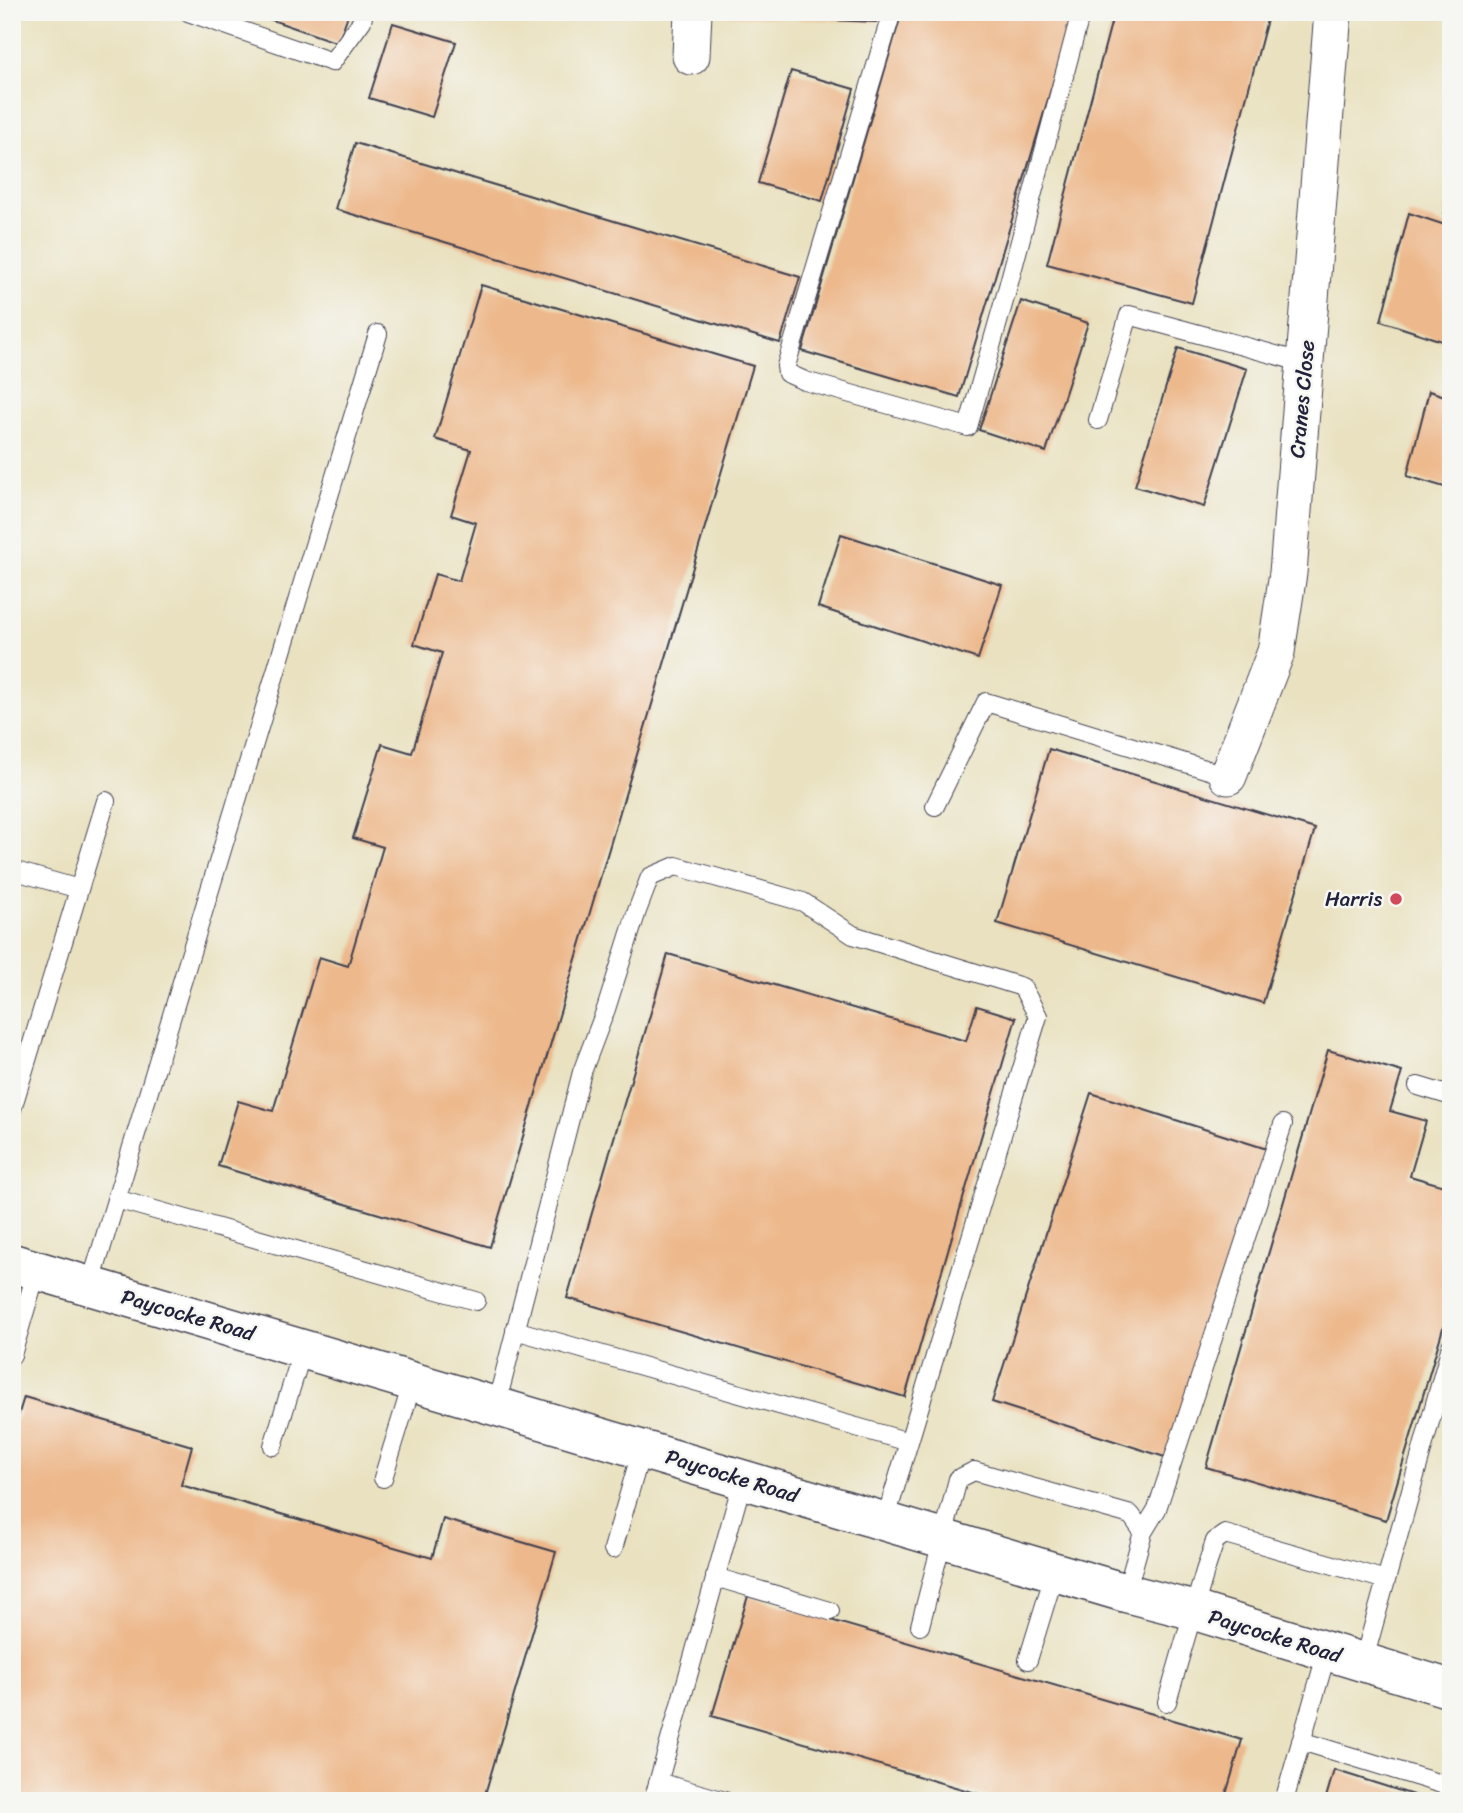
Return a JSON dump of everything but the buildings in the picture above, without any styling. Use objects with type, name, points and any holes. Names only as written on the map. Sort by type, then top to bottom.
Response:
[{"type":"street","points":[[691,56],[694,12]]},
{"type":"street","name":"Cranes Close","points":[[1228,776],[1276,652],[1288,573],[1333,12]]},
{"type":"street","name":"Paycocke Road","points":[[25,1266],[1451,1689]]},
{"type":"lane","points":[[188,12],[332,62],[362,21],[364,12]]},
{"type":"lane","points":[[892,12],[786,373],[968,427],[1080,12]]},
{"type":"lane","points":[[1098,420],[1129,315],[1305,363]]},
{"type":"lane","points":[[90,1286],[378,334]]},
{"type":"lane","points":[[935,806],[986,702],[1228,776]]},
{"type":"lane","points":[[12,1109],[106,801]]},
{"type":"lane","points":[[496,1406],[582,1072],[650,877],[676,866],[803,902],[853,934],[1022,987],[1038,1016],[885,1521]]},
{"type":"lane","points":[[12,870],[79,889]]},
{"type":"lane","points":[[1418,1086],[1451,1096]]},
{"type":"lane","points":[[1126,1593],[1143,1532],[1157,1509],[1283,1124]]},
{"type":"lane","points":[[116,1199],[476,1301]]},
{"type":"lane","points":[[12,1355],[25,1266]]},
{"type":"lane","points":[[515,1331],[909,1442]]},
{"type":"lane","points":[[1363,1663],[1451,1346]]},
{"type":"lane","points":[[273,1446],[303,1349]]},
{"type":"lane","points":[[383,1478],[412,1381]]},
{"type":"lane","points":[[613,1549],[642,1449]]},
{"type":"lane","points":[[920,1626],[958,1479],[974,1471],[1131,1515],[1143,1532]]},
{"type":"lane","points":[[653,1801],[743,1479]]},
{"type":"lane","points":[[1167,1702],[1192,1610],[1216,1541],[1225,1534],[1386,1580]]},
{"type":"lane","points":[[1028,1660],[1055,1572]]},
{"type":"lane","points":[[715,1577],[830,1611]]},
{"type":"lane","points":[[1284,1801],[1326,1652]]},
{"type":"lane","points":[[1301,1741],[1451,1787]]},
{"type":"lane","points":[[658,1782],[725,1801]]},
{"type":"place","name":"Harris","points":[[1396,899]]}]
